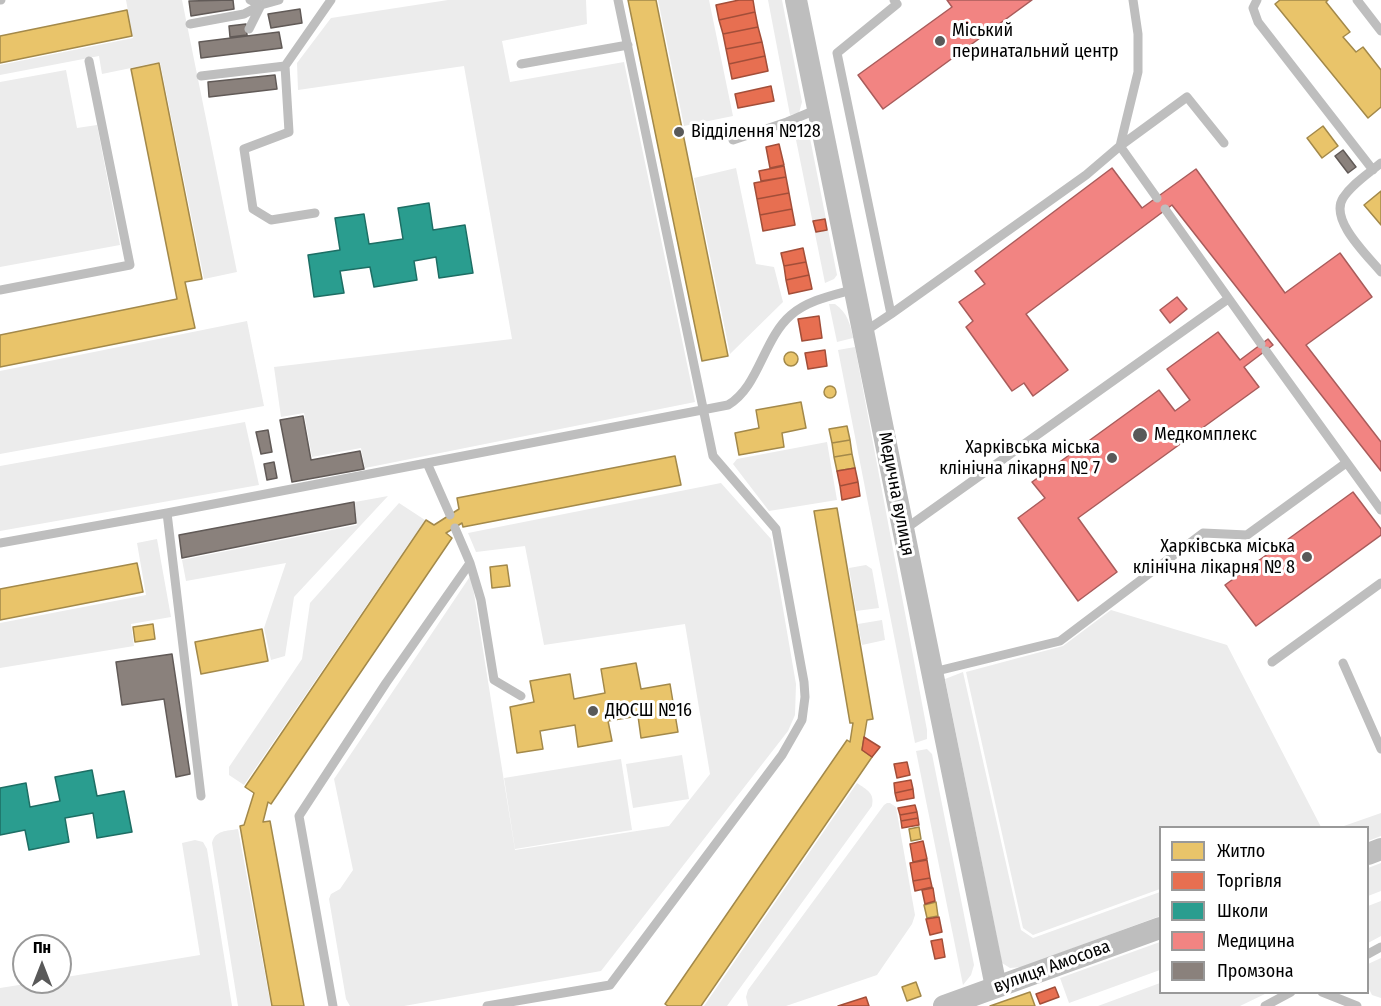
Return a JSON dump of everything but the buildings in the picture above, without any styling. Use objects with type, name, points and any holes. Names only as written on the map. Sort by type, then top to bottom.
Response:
[{"type":"street","name":"Медична вулиця","points":[[796,0],[996,987]]},
{"type":"street","name":"вулиця Амосова","points":[[944,1006],[1159,929]]},
{"type":"lane","points":[[250,0],[261,5]]},
{"type":"lane","points":[[190,24],[244,14],[261,5],[279,0]]},
{"type":"lane","points":[[315,213],[271,220],[253,209],[244,149],[289,132],[285,66],[331,0]]},
{"type":"lane","points":[[487,1006],[610,985],[782,755],[802,720],[804,709],[804,682],[776,529],[713,456],[618,0]]},
{"type":"lane","points":[[891,314],[837,53],[897,4],[894,0]]},
{"type":"lane","points":[[1134,0],[1138,34],[1138,72],[1120,146],[1157,198]]},
{"type":"lane","points":[[1257,0],[1252,8],[1258,22],[1373,170]]},
{"type":"lane","points":[[1357,0],[1381,31]]},
{"type":"lane","points":[[249,29],[261,5]]},
{"type":"lane","points":[[521,64],[628,45]]},
{"type":"lane","points":[[0,290],[129,265],[89,61]]},
{"type":"lane","points":[[201,76],[285,66]]},
{"type":"lane","points":[[864,332],[1086,175],[1120,146],[1187,97],[1224,143]]},
{"type":"lane","points":[[733,140],[818,109]]},
{"type":"lane","points":[[1381,164],[1353,187],[1344,198],[1340,215],[1351,235],[1381,272]]},
{"type":"lane","points":[[1165,209],[1381,510]]},
{"type":"lane","points":[[0,543],[728,405],[743,394],[771,340],[781,324],[792,313],[813,302],[855,289]]},
{"type":"lane","points":[[904,529],[1228,299]]},
{"type":"lane","points":[[427,463],[450,515]]},
{"type":"lane","points":[[933,672],[1060,641],[1203,533],[1247,535],[1346,463]]},
{"type":"lane","points":[[166,513],[201,796]]},
{"type":"lane","points":[[455,528],[470,563],[480,600],[494,680],[521,696]]},
{"type":"lane","points":[[333,1006],[299,816],[386,683],[470,563]]},
{"type":"lane","points":[[1272,662],[1381,584]]},
{"type":"lane","points":[[1343,663],[1381,749]]},
{"type":"lane","points":[[1265,1006],[1289,994]]},
{"type":"lane","points":[[1325,994],[1358,1006]]},
{"type":"shaded area","points":[[126,0],[182,0],[237,272],[204,279],[160,62],[102,74],[99,56],[0,75],[0,65],[133,38]]},
{"type":"shaded area","points":[[448,0],[586,0],[587,24],[502,41],[510,82],[624,62],[695,402],[365,468],[361,448],[312,457],[304,413],[281,417],[274,367],[512,339],[464,66],[298,90],[297,63],[331,18]]},
{"type":"shaded area","points":[[658,0],[709,0],[733,116],[684,126]]},
{"type":"shaded area","points":[[768,0],[782,0],[802,102],[799,113],[790,115]]},
{"type":"shaded area","points":[[66,70],[77,128],[97,125],[120,245],[0,267],[0,82]]},
{"type":"shaded area","points":[[793,125],[809,133],[837,275],[825,283]]},
{"type":"shaded area","points":[[736,168],[756,264],[774,267],[783,302],[730,354],[694,178]]},
{"type":"shaded area","points":[[829,304],[835,304],[846,315],[853,338],[837,342]]},
{"type":"shaded area","points":[[247,321],[264,406],[0,454],[0,371]]},
{"type":"shaded area","points":[[855,347],[927,730],[927,739],[915,743],[838,350]]},
{"type":"shaded area","points":[[245,422],[259,485],[0,531],[0,466]]},
{"type":"shaded area","points":[[827,442],[837,500],[769,511],[733,464],[737,459]]},
{"type":"shaded area","points":[[721,483],[771,539],[796,684],[795,715],[788,731],[601,971],[404,1006],[350,1006],[346,999],[329,899],[331,894],[340,889],[353,870],[334,779],[471,575],[515,850],[669,826],[710,774],[685,624],[544,645],[525,546],[476,552],[468,533]]},
{"type":"shaded area","points":[[388,496],[294,597],[285,656],[271,660],[264,628],[286,563],[186,581],[182,560],[357,525],[355,502]]},
{"type":"shaded area","points":[[399,503],[425,520],[244,785],[229,775],[229,767],[302,659],[310,603]]},
{"type":"shaded area","points":[[157,539],[171,617],[131,624],[134,646],[0,668],[0,623],[146,595],[137,543]]},
{"type":"shaded area","points":[[866,565],[872,569],[879,608],[856,611],[849,568]]},
{"type":"shaded area","points":[[1111,610],[1227,645],[1320,826],[1159,826],[1159,889],[1033,935],[1023,928],[966,672],[1063,646]]},
{"type":"shaded area","points":[[882,620],[885,640],[862,645],[858,624]]},
{"type":"shaded area","points":[[963,672],[1021,930],[1033,938],[1159,892],[1159,916],[1022,967],[1010,968],[1002,963],[945,679]]},
{"type":"shaded area","points":[[927,749],[932,754],[974,965],[971,975],[963,985],[916,751]]},
{"type":"shaded area","points":[[682,755],[689,799],[633,808],[626,764]]},
{"type":"shaded area","points":[[621,759],[632,830],[515,849],[504,778]]},
{"type":"shaded area","points":[[857,783],[871,795],[872,806],[727,1006],[704,1006]]},
{"type":"shaded area","points":[[887,803],[896,807],[915,915],[912,924],[877,975],[786,1006],[748,1006],[746,997],[748,990]]},
{"type":"shaded area","points":[[1381,813],[1381,836],[1369,841],[1369,826],[1344,826]]},
{"type":"shaded area","points":[[238,829],[271,1006],[238,1006],[212,843],[219,833]]},
{"type":"shaded area","points":[[195,840],[203,842],[207,849],[232,1006],[0,1006],[0,988],[12,986],[12,994],[72,994],[72,976],[200,955],[182,843]]},
{"type":"shaded area","points":[[1381,863],[1381,891],[1369,896],[1369,868]]},
{"type":"shaded area","points":[[1381,901],[1381,936],[1369,942],[1369,906]]},
{"type":"shaded area","points":[[1159,942],[1159,970],[1069,1003],[1060,978]]},
{"type":"shaded area","points":[[1381,958],[1381,998],[1372,995],[1369,989],[1369,964]]},
{"type":"shaded area","points":[[1159,983],[1159,994],[1265,994],[1240,1006],[1098,1006]]},
{"type":"place","name":"Міський перинатальний центр","points":[[940,41]]},
{"type":"place","name":"Відділення №128","points":[[679,132]]},
{"type":"place","name":"Медкомплекс","points":[[1140,435]]},
{"type":"place","name":"Харківська міська клінічна лікарня № 7","points":[[1112,458]]},
{"type":"place","name":"Харківська міська клінічна лікарня № 8","points":[[1307,557]]},
{"type":"place","name":"ДЮСШ №16","points":[[593,711]]}]
